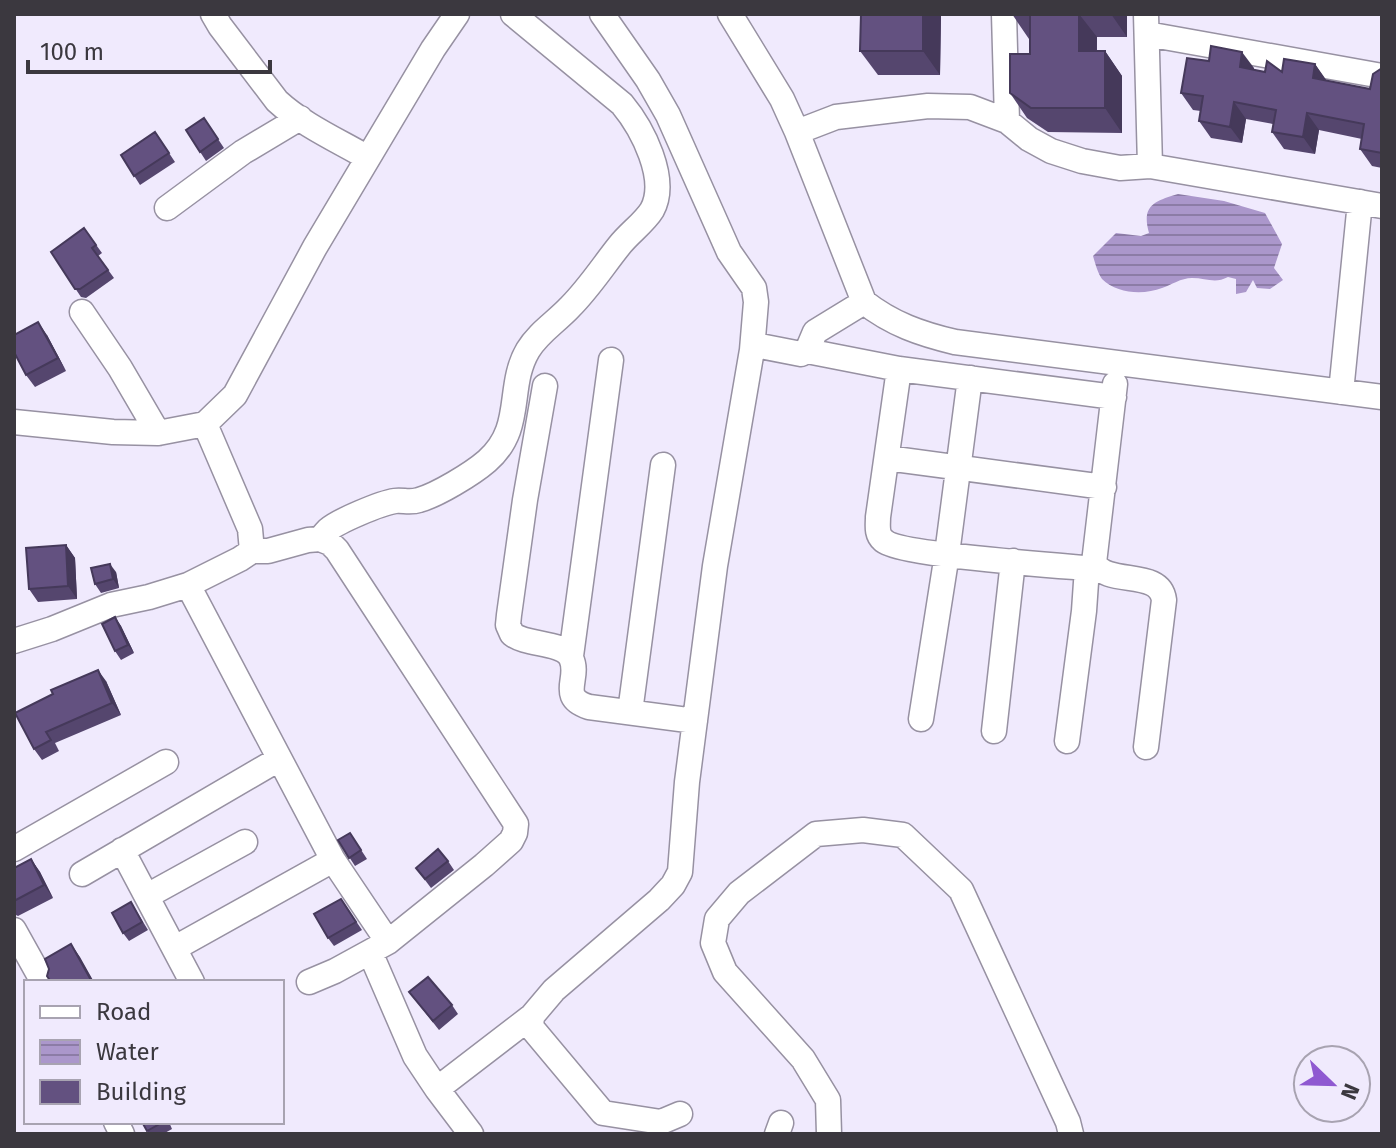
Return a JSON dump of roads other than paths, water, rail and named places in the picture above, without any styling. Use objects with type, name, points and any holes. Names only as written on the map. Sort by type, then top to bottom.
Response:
[{"type":"street","points":[[213,14],[277,101],[368,158]]},
{"type":"street","points":[[320,539],[341,523],[393,501],[423,499],[488,460],[510,427],[517,376],[530,346],[595,280],[620,245],[651,212],[656,199],[658,186],[654,165],[640,130],[622,104],[513,14]]},
{"type":"street","points":[[437,1089],[532,1016],[554,990],[659,900],[673,885],[682,859],[683,825],[715,566],[752,350],[756,302],[754,288],[729,252],[661,103],[641,68],[602,14]]},
{"type":"street","points":[[730,14],[782,99],[864,302],[880,315],[909,330],[955,342],[1382,397]]},
{"type":"street","points":[[1004,14],[1007,121]]},
{"type":"street","points":[[14,422],[113,432],[158,433],[205,424],[235,395],[315,247],[453,15]]},
{"type":"street","points":[[1150,166],[1146,24],[1382,76]]},
{"type":"street","points":[[797,132],[836,117],[928,106],[970,107],[1007,121],[1029,139],[1051,151],[1082,161],[1120,168],[1150,166],[1371,204],[1341,392]]},
{"type":"street","points":[[167,208],[243,152],[300,118]]},
{"type":"street","points":[[807,351],[815,332],[864,302]]},
{"type":"street","points":[[82,312],[158,433]]},
{"type":"street","points":[[752,350],[760,346],[801,354],[807,351],[899,369],[1114,397]]},
{"type":"street","points":[[611,360],[571,656],[573,698],[578,704],[695,721]]},
{"type":"street","points":[[1067,741],[1084,611],[1094,563],[1117,362]]},
{"type":"street","points":[[899,369],[878,517],[880,538],[899,547],[947,554],[1092,568],[1157,586],[1163,591],[1164,600],[1146,747]]},
{"type":"street","points":[[921,719],[970,378]]},
{"type":"street","points":[[545,386],[508,625],[518,639],[555,647],[571,656]]},
{"type":"street","points":[[205,424],[250,529],[252,551]]},
{"type":"street","points":[[887,458],[1104,487]]},
{"type":"street","points":[[630,712],[663,465]]},
{"type":"street","points":[[14,641],[111,605],[188,585],[252,551],[268,551],[320,539],[337,550],[516,824],[511,841],[379,947],[309,982]]},
{"type":"street","points":[[994,731],[1013,561]]},
{"type":"street","points":[[188,585],[379,947],[415,1056],[471,1134]]},
{"type":"street","points":[[82,874],[279,759]]},
{"type":"street","points":[[14,849],[166,762]]},
{"type":"street","points":[[829,1134],[828,1100],[803,1059],[725,972],[713,943],[717,919],[739,893],[816,834],[863,830],[903,835],[961,890],[1071,1134]]},
{"type":"street","points":[[147,896],[245,842]]},
{"type":"street","points":[[122,850],[191,980]]},
{"type":"street","points":[[175,948],[333,860]]},
{"type":"street","points":[[15,935],[42,980]]},
{"type":"street","points":[[532,1016],[531,1027],[603,1113],[661,1122],[680,1114]]},
{"type":"water","points":[[1178,194],[1224,201],[1265,213],[1282,244],[1274,268],[1283,280],[1270,289],[1257,288],[1253,280],[1246,292],[1236,294],[1236,279],[1228,277],[1215,280],[1188,278],[1155,290],[1139,292],[1115,288],[1102,279],[1093,256],[1116,233],[1141,236],[1149,233],[1149,210],[1157,202]]}]
